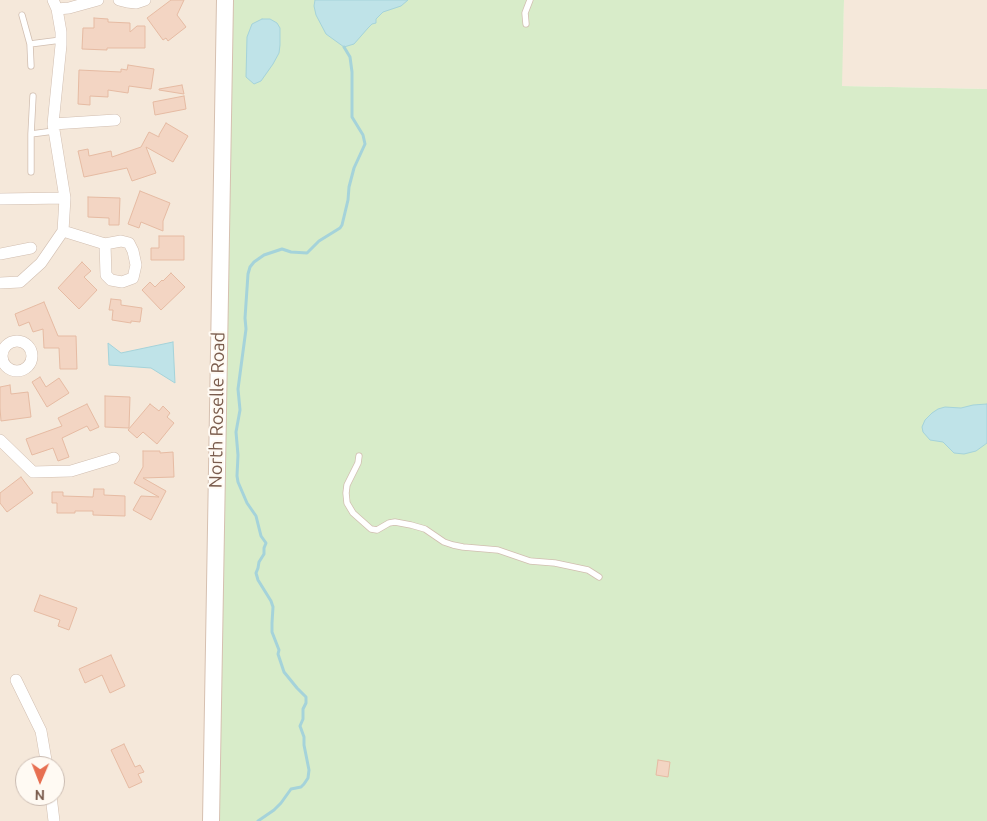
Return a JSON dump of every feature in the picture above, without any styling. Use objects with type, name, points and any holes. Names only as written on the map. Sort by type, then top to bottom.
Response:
[{"type":"main road","name":"North Roselle Road","points":[[211,821],[225,0]]},
{"type":"street","points":[[0,283],[20,282],[41,263],[63,232],[65,198],[54,128],[61,40],[55,4],[69,8],[98,0]]},
{"type":"street","points":[[119,0],[136,3],[145,0]]},
{"type":"street","points":[[54,128],[115,120]]},
{"type":"street","points":[[0,199],[65,198]]},
{"type":"street","points":[[63,232],[105,244]]},
{"type":"street","points":[[0,254],[31,248]]},
{"type":"street","points":[[0,440],[33,472],[71,471],[114,458]]},
{"type":"street","points":[[16,680],[41,731],[45,756]]},
{"type":"street","points":[[52,806],[54,821]]},
{"type":"lane","points":[[526,24],[525,13],[530,0]]},
{"type":"lane","points":[[22,15],[30,44],[31,66]]},
{"type":"lane","points":[[30,44],[61,40]]},
{"type":"lane","points":[[31,172],[33,96]]},
{"type":"lane","points":[[31,134],[54,128]]},
{"type":"lane","points":[[359,456],[358,463],[347,486],[347,503],[353,513],[371,529],[377,530],[395,522],[411,525],[425,529],[453,546],[498,550],[530,561],[555,562],[588,570],[599,577]]},
{"type":"shaded area","points":[[0,0],[225,0],[211,821],[0,821]]},
{"type":"shaded area","points":[[844,0],[987,0],[987,89],[841,86]]},
{"type":"green space","points":[[233,0],[844,0],[842,86],[987,89],[987,821],[219,821]]},
{"type":"water","points":[[315,0],[408,0],[401,6],[383,12],[376,19],[376,23],[372,24],[354,44],[344,47],[326,34],[316,15]]},
{"type":"water","points":[[262,19],[270,19],[277,23],[280,28],[280,45],[279,53],[273,64],[261,81],[254,84],[246,77],[247,37],[252,24]]},
{"type":"water","points":[[173,342],[175,383],[151,368],[109,365],[108,343],[121,353]]},
{"type":"water","points":[[987,404],[987,443],[976,451],[964,454],[954,453],[943,442],[930,440],[923,432],[922,427],[925,420],[938,409]]},
{"type":"building","points":[[171,0],[184,0],[177,15],[186,27],[168,41],[166,38],[163,40],[147,18]]},
{"type":"building","points":[[94,18],[108,19],[108,22],[130,23],[130,32],[137,26],[145,26],[145,48],[82,49],[83,28],[94,28]]},
{"type":"building","points":[[128,65],[154,69],[151,89],[129,86],[128,93],[108,90],[108,97],[90,96],[90,105],[78,104],[79,70],[121,72],[121,69],[127,70]]},
{"type":"building","points":[[182,85],[184,94],[159,90],[159,89]]},
{"type":"building","points":[[184,96],[186,109],[155,115],[153,102]]},
{"type":"building","points":[[166,123],[188,136],[173,162],[146,147],[156,173],[132,181],[127,168],[84,177],[78,151],[88,149],[89,156],[111,151],[112,157],[141,147],[149,132],[159,137]]},
{"type":"building","points":[[140,191],[170,203],[163,221],[163,231],[141,222],[139,228],[128,224]]},
{"type":"building","points":[[88,197],[120,198],[119,225],[109,225],[109,218],[88,217]]},
{"type":"building","points":[[159,236],[184,236],[184,260],[151,260],[151,248],[159,248]]},
{"type":"building","points":[[82,262],[91,271],[84,277],[97,290],[79,309],[58,288]]},
{"type":"building","points":[[171,273],[185,287],[161,310],[142,290],[150,282],[155,287]]},
{"type":"building","points":[[111,299],[121,300],[121,305],[142,308],[140,322],[131,321],[131,323],[112,320],[113,310],[109,310]]},
{"type":"building","points":[[44,302],[58,336],[76,336],[77,369],[60,369],[59,348],[44,348],[43,329],[33,332],[29,322],[19,326],[15,314]]},
{"type":"building","points":[[40,377],[46,387],[59,378],[69,393],[47,407],[32,382]]},
{"type":"building","points":[[10,385],[11,394],[28,392],[31,417],[1,421],[0,387]]},
{"type":"building","points":[[105,396],[130,397],[129,428],[105,427]]},
{"type":"building","points":[[87,404],[99,427],[90,431],[87,426],[62,438],[69,457],[58,461],[53,448],[32,455],[26,439],[62,426],[58,418]]},
{"type":"building","points":[[150,404],[159,411],[163,406],[170,413],[167,417],[174,423],[157,444],[143,432],[137,438],[128,430]]},
{"type":"building","points":[[143,451],[173,452],[174,477],[143,478],[166,491],[151,520],[133,510],[141,496],[159,497],[134,483],[143,467]]},
{"type":"building","points":[[21,477],[33,493],[7,512],[0,503],[0,493]]},
{"type":"building","points":[[94,489],[104,489],[104,495],[125,496],[125,516],[93,515],[93,511],[57,513],[57,503],[52,503],[52,492],[63,492],[63,496],[93,497]]},
{"type":"building","points":[[40,595],[77,608],[69,630],[58,626],[60,620],[34,611]]},
{"type":"building","points":[[111,655],[125,686],[110,693],[102,675],[85,683],[79,669]]},
{"type":"building","points":[[124,744],[135,767],[140,765],[144,772],[138,774],[142,782],[129,788],[111,750]]},
{"type":"building","points":[[658,760],[670,762],[668,777],[656,775]]},
{"type":"waterway","points":[[258,821],[274,810],[291,789],[301,787],[308,778],[309,770],[304,737],[300,726],[303,719],[306,697],[284,672],[278,654],[279,650],[272,632],[273,607],[256,573],[259,562],[264,554],[266,543],[261,536],[256,516],[247,503],[237,476],[236,432],[240,410],[238,389],[246,329],[248,274],[254,262],[264,255],[282,249],[291,252],[307,253],[319,241],[342,225],[354,168],[365,144],[363,135],[352,117],[352,72],[350,57],[344,47]]}]
